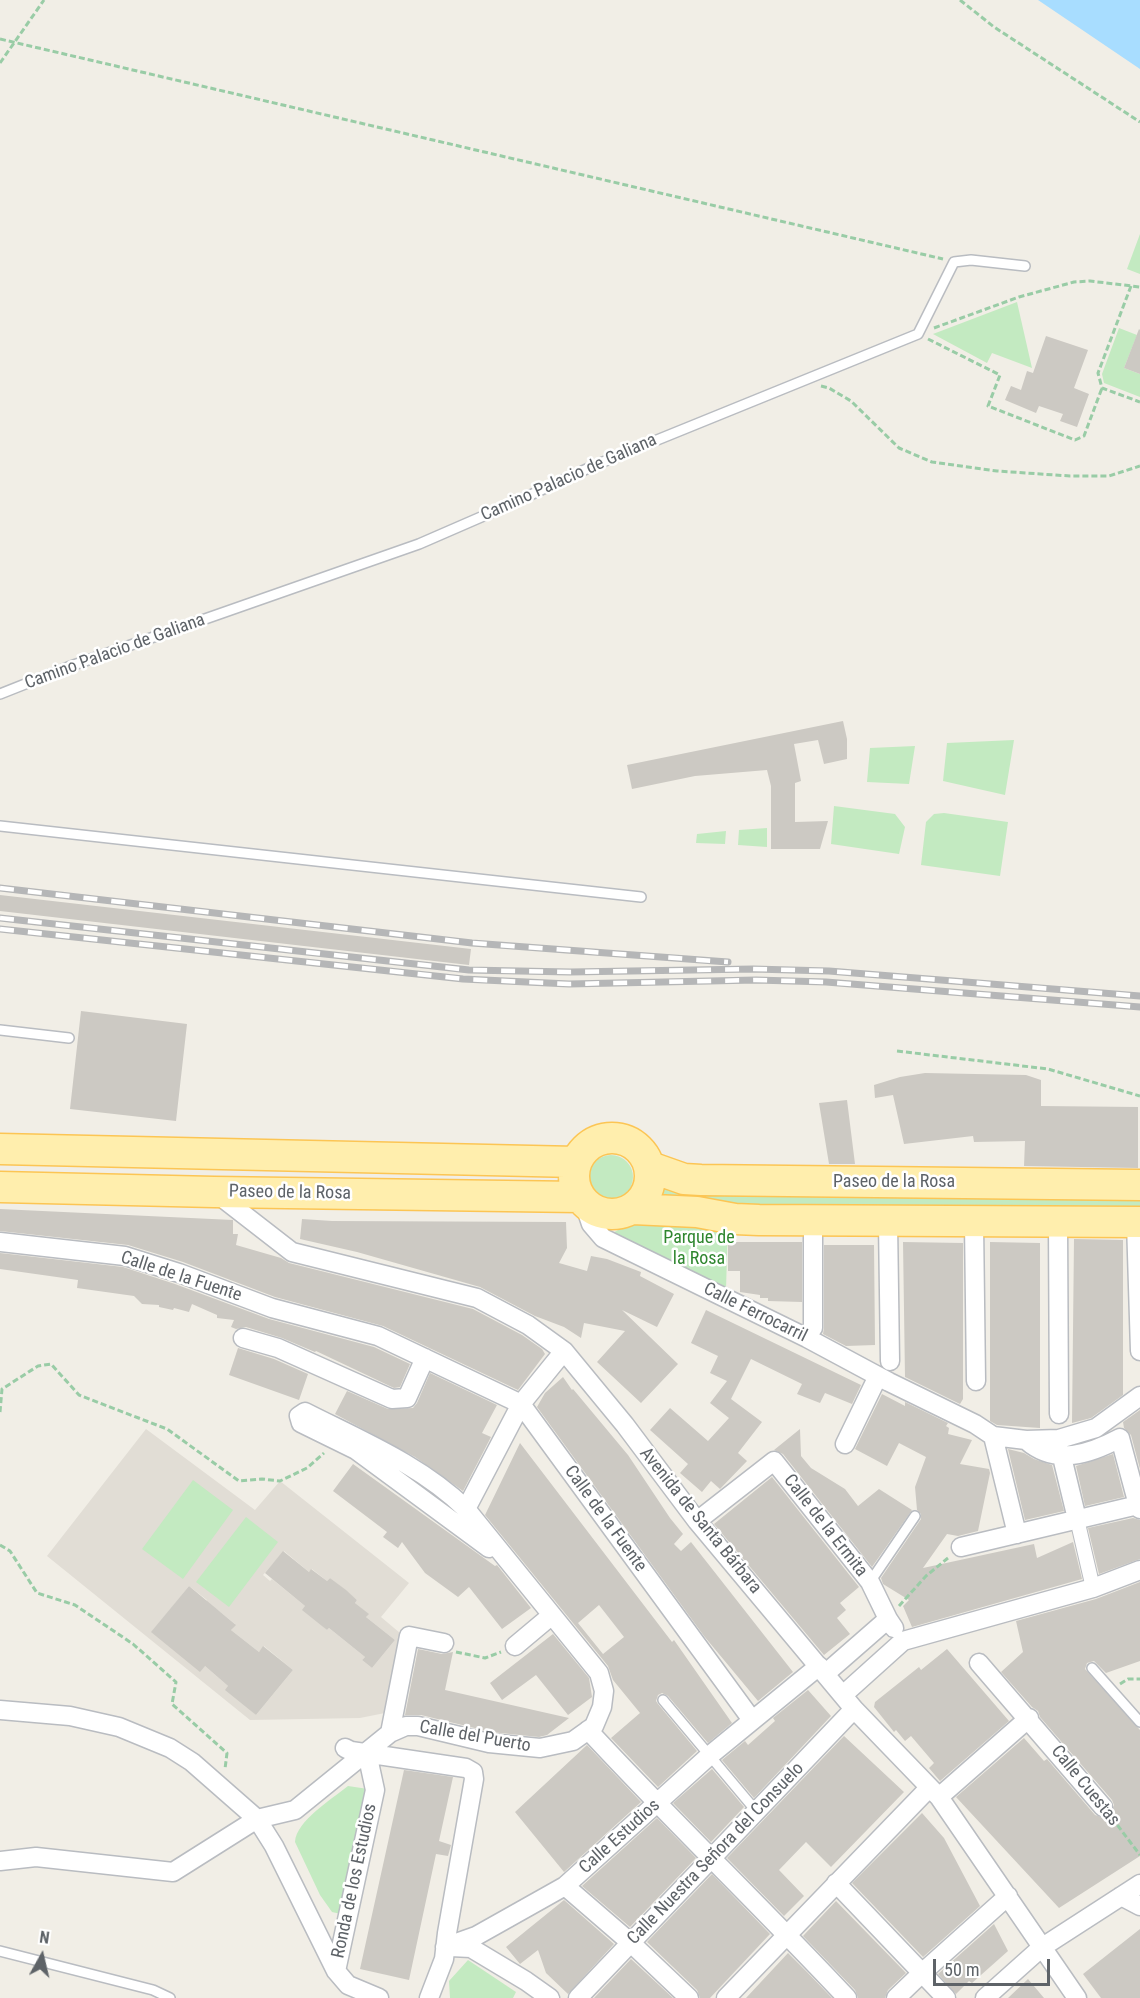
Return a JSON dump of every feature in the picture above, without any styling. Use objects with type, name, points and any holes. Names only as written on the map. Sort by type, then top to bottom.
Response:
[{"type":"main road","points":[[582,1200],[573,1180],[576,1162],[583,1150],[607,1137],[621,1139],[634,1144],[644,1154],[650,1167],[646,1195],[633,1209]]},
{"type":"main road","name":"Paseo de la Rosa","points":[[0,1149],[576,1162]]},
{"type":"main road","name":"Paseo de la Rosa","points":[[650,1167],[684,1179],[700,1180],[1140,1185]]},
{"type":"main road","name":"Paseo de la Rosa","points":[[0,1187],[582,1200],[592,1210],[602,1214],[613,1215],[633,1209],[697,1212],[735,1219],[974,1223],[1138,1222]]},
{"type":"street","name":"Avenida de Santa Bárbara","points":[[214,1192],[292,1252],[477,1298],[528,1325],[564,1351],[625,1425],[697,1521],[854,1709],[934,1792],[1077,1998]]},
{"type":"street","name":"Calle Ferrocarril","points":[[582,1200],[591,1224],[603,1238],[807,1338],[975,1424],[993,1436],[1026,1440],[1059,1439],[1096,1428],[1140,1396]]},
{"type":"street","points":[[813,1221],[813,1328]]},
{"type":"street","points":[[888,1222],[890,1361]]},
{"type":"street","name":"Paseo de la Rosa","points":[[1138,1222],[1140,1351]]},
{"type":"street","points":[[974,1223],[976,1381]]},
{"type":"street","points":[[1058,1223],[1059,1414]]},
{"type":"street","name":"Calle de la Fuente","points":[[0,1242],[125,1256],[179,1272],[272,1308],[378,1336],[521,1404],[752,1720]]},
{"type":"street","points":[[243,1338],[278,1348],[392,1399],[407,1398],[425,1358]]},
{"type":"street","points":[[466,1509],[521,1404],[564,1351]]},
{"type":"street","points":[[845,1444],[878,1376]]},
{"type":"street","points":[[530,1587],[494,1552],[356,1450],[300,1423],[299,1416],[305,1412],[386,1453],[447,1491],[466,1509],[530,1587],[599,1673],[604,1691],[602,1707],[594,1726],[588,1730],[656,1804],[787,1934],[847,1998]]},
{"type":"street","points":[[993,1436],[1017,1534]]},
{"type":"street","points":[[961,1547],[1077,1519],[1139,1507],[1120,1438],[1097,1450],[1062,1457],[1077,1519],[1093,1588]]},
{"type":"street","name":"Calle Ferrocarril","points":[[1026,1440],[1035,1448],[1062,1457]]},
{"type":"street","name":"Calle de la Ermita","points":[[697,1521],[774,1461],[870,1582],[888,1619],[903,1641]]},
{"type":"street","points":[[843,1695],[903,1641],[1093,1588],[1140,1570]]},
{"type":"street","points":[[515,1646],[552,1615]]},
{"type":"street","name":"Calle Estudios","points":[[445,1947],[476,1936],[565,1886],[752,1720],[888,1619]]},
{"type":"street","points":[[390,1733],[409,1636],[444,1643]]},
{"type":"street","name":"Calle Cuestas","points":[[980,1663],[1103,1808]]},
{"type":"street","name":"Calle Nuestra Señora del Consuelo","points":[[578,1998],[854,1709]]},
{"type":"street","points":[[0,1710],[70,1716],[119,1727],[170,1748],[192,1762],[257,1819],[274,1846],[336,1971],[348,1985],[379,1998]]},
{"type":"street","points":[[726,1998],[836,1883],[934,1792],[1029,1718]]},
{"type":"street","name":"Calle del Puerto","points":[[0,1862],[36,1857],[173,1872],[257,1819],[295,1810],[390,1733],[406,1726],[418,1726],[489,1743],[540,1748],[573,1741],[588,1730]]},
{"type":"street","points":[[345,1748],[351,1751],[466,1768],[473,1772],[474,1779],[444,1959],[429,1998]]},
{"type":"street","name":"Ronda de los Estudios","points":[[336,1971],[375,1790],[367,1753]]},
{"type":"street","points":[[836,1883],[923,1971],[946,1998]]},
{"type":"street","points":[[985,1998],[1041,1948],[1140,1884]]},
{"type":"street","points":[[565,1886],[631,1943],[688,1998]]},
{"type":"street","points":[[896,1998],[1008,1896]]},
{"type":"street","points":[[1121,1896],[1140,1906]]},
{"type":"street","points":[[445,1947],[471,1948],[550,1998]]},
{"type":"lane","points":[[918,334],[954,262],[971,260],[1025,266]]},
{"type":"lane","name":"Camino Palacio de Galiana","points":[[0,694],[68,667],[419,543],[592,466],[918,334]]},
{"type":"lane","points":[[0,826],[641,897]]},
{"type":"lane","points":[[0,1030],[69,1038]]},
{"type":"lane","name":"Calle de la Ermita","points":[[870,1582],[915,1516]]},
{"type":"lane","points":[[1092,1668],[1140,1722]]},
{"type":"lane","points":[[663,1700],[757,1812]]},
{"type":"lane","points":[[0,1951],[153,1990],[170,1998]]},
{"type":"path","points":[[0,63],[44,0]]},
{"type":"path","points":[[960,0],[1004,33],[1140,122]]},
{"type":"path","points":[[0,39],[954,262]]},
{"type":"path","points":[[918,334],[1028,294],[1074,282],[1090,281],[1140,287]]},
{"type":"path","points":[[918,334],[1000,375],[988,406],[1076,440],[1084,436],[1102,387],[1098,373],[1131,286]]},
{"type":"path","points":[[1028,294],[1029,299]]},
{"type":"path","points":[[799,381],[829,388],[851,401],[899,448],[932,462],[997,471],[1070,476],[1109,476],[1140,466]]},
{"type":"path","points":[[1102,387],[1140,402]]},
{"type":"path","points":[[897,1051],[1048,1069],[1140,1096]]},
{"type":"path","points":[[0,1412],[2,1389],[38,1366],[51,1364],[79,1395],[167,1429],[239,1481],[262,1479],[280,1481],[308,1468],[336,1441]]},
{"type":"path","points":[[0,1545],[10,1551],[37,1593],[75,1605],[133,1644],[176,1682],[172,1704],[227,1753],[222,1788]]},
{"type":"path","points":[[888,1619],[926,1576],[961,1547]]},
{"type":"path","points":[[444,1643],[453,1645],[456,1652],[484,1658],[515,1646]]},
{"type":"path","points":[[1111,1689],[1128,1679],[1140,1679]]},
{"type":"path","name":"Calle Cuestas","points":[[1103,1808],[1140,1855]]},
{"type":"shaded area","points":[[146,1429],[255,1510],[280,1481],[409,1583],[381,1617],[400,1633],[385,1713],[360,1718],[250,1720],[47,1556]],"holes":[[[284,1551],[309,1572],[312,1569],[327,1581],[330,1578],[357,1600],[355,1603],[368,1614],[366,1617],[395,1640],[372,1668],[362,1660],[365,1657],[329,1628],[327,1630],[305,1606],[272,1579],[270,1581],[263,1575]],[[189,1586],[207,1600],[203,1605],[219,1611],[235,1624],[231,1630],[259,1652],[264,1646],[293,1670],[256,1715],[205,1666],[152,1632]]]},
{"type":"green space","points":[[1140,234],[1140,274],[1127,269]]},
{"type":"green space","points":[[1017,302],[1032,368],[992,353],[987,363],[933,334]]},
{"type":"green space","points":[[1119,328],[1137,335],[1124,368],[1140,374],[1140,397],[1104,383],[1102,374]]},
{"type":"green space","points":[[1014,740],[1005,795],[943,781],[947,743]]},
{"type":"green space","points":[[915,746],[909,784],[867,782],[870,748]]},
{"type":"green space","points":[[834,806],[895,814],[905,827],[899,854],[831,844]]},
{"type":"green space","points":[[944,813],[1008,822],[1000,876],[921,865],[926,822],[934,814]]},
{"type":"green space","points":[[767,828],[767,847],[738,845],[739,830]]},
{"type":"green space","points":[[726,831],[725,844],[696,843],[697,834]]},
{"type":"green space","points":[[611,1155],[627,1161],[633,1177],[627,1193],[611,1199],[595,1193],[589,1177],[595,1161]]},
{"type":"green space","points":[[662,1177],[1140,1188],[1140,1216],[654,1204]]},
{"type":"green space","name":"Parque de la Rosa","points":[[637,1220],[728,1221],[726,1290],[603,1238]]},
{"type":"green space","points":[[193,1480],[233,1510],[183,1579],[142,1549]]},
{"type":"green space","points":[[246,1517],[278,1542],[229,1607],[196,1582]]},
{"type":"green space","points":[[348,1786],[368,1789],[341,1914],[332,1912],[320,1895],[295,1842],[301,1826],[308,1818]]},
{"type":"green space","points":[[468,1960],[516,1992],[513,1998],[450,1998],[449,1981]]},
{"type":"water","points":[[1038,0],[1140,0],[1140,69]]},
{"type":"building","points":[[1140,330],[1140,374],[1124,368]]},
{"type":"building","points":[[1046,336],[1088,350],[1074,388],[1089,394],[1077,427],[1060,421],[1063,414],[1039,406],[1036,413],[1005,400],[1011,386],[1021,390],[1027,371],[1033,373]]},
{"type":"building","points":[[843,721],[847,739],[847,759],[824,764],[818,740],[794,744],[801,781],[795,783],[795,822],[828,821],[820,849],[771,849],[771,786],[767,770],[695,776],[632,789],[627,765]]},
{"type":"building","points":[[0,895],[471,949],[469,965],[0,911]]},
{"type":"building","points":[[81,1011],[187,1024],[176,1121],[70,1109]]},
{"type":"building","points":[[925,1073],[1026,1075],[1041,1080],[1041,1106],[1138,1107],[1138,1168],[1024,1166],[1025,1141],[974,1142],[973,1136],[904,1144],[893,1095],[875,1098],[874,1085],[900,1077]]},
{"type":"building","points":[[847,1100],[855,1164],[829,1164],[819,1103]]},
{"type":"building","points":[[0,1209],[233,1220],[233,1234],[238,1234],[236,1245],[281,1258],[289,1263],[473,1309],[522,1335],[542,1349],[545,1354],[518,1390],[383,1326],[275,1297],[183,1262],[128,1245],[0,1231]]},
{"type":"building","points":[[302,1219],[566,1222],[567,1248],[559,1263],[587,1271],[591,1256],[607,1259],[641,1272],[640,1276],[674,1294],[657,1327],[622,1310],[678,1364],[641,1403],[597,1362],[625,1331],[584,1323],[581,1338],[564,1327],[535,1316],[480,1287],[357,1252],[300,1239]]},
{"type":"building","points":[[1074,1239],[1123,1240],[1123,1395],[1091,1418],[1072,1423]]},
{"type":"building","points":[[734,1242],[802,1242],[802,1302],[768,1301],[768,1298],[760,1298],[760,1295],[740,1292],[740,1271],[728,1271],[728,1244],[734,1244]]},
{"type":"building","points":[[903,1242],[963,1243],[963,1399],[960,1404],[905,1377]]},
{"type":"building","points":[[990,1242],[1040,1243],[1040,1428],[997,1425],[990,1421]]},
{"type":"building","points":[[824,1245],[874,1245],[875,1345],[846,1346],[823,1334]]},
{"type":"building","points":[[0,1253],[123,1267],[269,1319],[374,1347],[410,1364],[400,1387],[394,1388],[316,1351],[282,1338],[246,1327],[236,1329],[231,1327],[234,1320],[217,1318],[217,1315],[192,1304],[189,1312],[174,1308],[173,1310],[159,1307],[159,1305],[142,1304],[134,1296],[77,1288],[78,1280],[0,1269]]},
{"type":"building","points":[[706,1310],[861,1385],[852,1404],[825,1393],[820,1403],[797,1394],[802,1384],[751,1359],[731,1399],[762,1422],[738,1453],[747,1461],[720,1489],[711,1481],[702,1492],[680,1473],[688,1464],[650,1430],[670,1408],[708,1441],[729,1418],[710,1403],[727,1381],[710,1373],[718,1356],[691,1343]]},
{"type":"building","points":[[238,1348],[274,1359],[308,1374],[299,1400],[229,1375]]},
{"type":"building","points":[[430,1373],[497,1405],[482,1433],[491,1437],[463,1491],[415,1457],[335,1414],[347,1391],[388,1409],[413,1408]]},
{"type":"building","points":[[563,1377],[628,1455],[683,1534],[674,1544],[681,1551],[691,1542],[793,1672],[758,1701],[704,1636],[537,1407],[545,1393]]},
{"type":"building","points":[[882,1394],[905,1406],[905,1402],[948,1423],[946,1426],[949,1428],[948,1434],[972,1440],[960,1464],[989,1469],[990,1473],[978,1531],[958,1536],[947,1534],[923,1568],[1034,1544],[1037,1558],[1073,1542],[1082,1579],[912,1627],[903,1606],[909,1600],[883,1584],[881,1578],[921,1519],[921,1514],[917,1510],[915,1487],[926,1457],[899,1443],[887,1466],[855,1449]]},
{"type":"building","points":[[1140,1410],[1140,1469],[1131,1435],[1124,1428],[1123,1422]]},
{"type":"building","points":[[800,1429],[801,1456],[811,1468],[845,1489],[858,1506],[879,1489],[912,1510],[872,1567],[783,1454],[774,1450]]},
{"type":"building","points":[[520,1443],[672,1642],[674,1640],[732,1723],[708,1743],[668,1696],[662,1693],[658,1695],[656,1701],[658,1704],[697,1751],[658,1787],[611,1738],[640,1713],[613,1680],[608,1666],[485,1515]],"holes":[[[599,1605],[624,1637],[603,1654],[578,1623]]]},
{"type":"building","points":[[1008,1449],[1052,1465],[1064,1511],[1025,1520]]},
{"type":"building","points":[[1113,1454],[1124,1497],[1085,1506],[1076,1466]]},
{"type":"building","points":[[353,1464],[495,1566],[497,1565],[531,1608],[502,1629],[469,1587],[458,1597],[425,1573],[402,1542],[398,1548],[383,1537],[387,1532],[333,1491]]},
{"type":"building","points":[[772,1477],[859,1587],[840,1603],[846,1610],[837,1618],[850,1634],[824,1655],[714,1524]]},
{"type":"building","points":[[1133,1518],[1140,1520],[1140,1559],[1099,1574],[1088,1528]]},
{"type":"building","points":[[283,1551],[309,1572],[311,1569],[327,1581],[330,1578],[346,1590],[357,1600],[355,1603],[369,1614],[366,1617],[395,1640],[372,1668],[362,1660],[365,1657],[302,1610],[305,1606],[265,1573]]},
{"type":"building","points":[[1140,1582],[1140,1661],[1106,1673],[1094,1661],[1087,1663],[1085,1669],[1140,1730],[1140,1856],[1059,1908],[956,1797],[1024,1738],[1044,1761],[1047,1759],[1095,1815],[1105,1818],[1111,1815],[1114,1805],[1112,1800],[1040,1717],[1038,1711],[1001,1672],[1023,1652],[1016,1621],[1096,1599]]},
{"type":"building","points":[[189,1586],[236,1625],[231,1630],[259,1652],[263,1646],[293,1670],[256,1715],[225,1690],[228,1686],[205,1666],[200,1672],[151,1632]]},
{"type":"building","points":[[553,1634],[589,1678],[592,1697],[568,1715],[536,1675],[502,1700],[490,1683]]},
{"type":"building","points":[[418,1649],[442,1654],[453,1652],[445,1690],[569,1718],[547,1735],[539,1737],[491,1732],[421,1715],[405,1715]]},
{"type":"building","points":[[947,1649],[1009,1721],[940,1781],[929,1768],[934,1763],[911,1736],[905,1741],[896,1730],[894,1732],[874,1707],[875,1702],[919,1667],[921,1670]]},
{"type":"building","points":[[808,1690],[831,1716],[754,1798],[722,1760],[745,1741],[748,1745],[775,1721],[773,1718]]},
{"type":"building","points":[[844,1736],[904,1792],[831,1867],[806,1842],[779,1870],[804,1896],[784,1916],[727,1858]]},
{"type":"building","points":[[587,1745],[641,1802],[564,1872],[515,1812]]},
{"type":"building","points":[[712,1769],[744,1807],[711,1842],[673,1803]]},
{"type":"building","points":[[404,1770],[453,1777],[439,1841],[451,1845],[448,1856],[436,1854],[409,1980],[360,1969]]},
{"type":"building","points":[[922,1813],[944,1838],[980,1906],[923,1957],[852,1883]]},
{"type":"building","points":[[657,1818],[696,1858],[630,1927],[582,1886]]},
{"type":"building","points":[[712,1874],[770,1934],[710,1998],[700,1998],[697,1990],[647,1942]]},
{"type":"building","points":[[564,1900],[614,1944],[568,1994],[546,1973],[538,1950],[520,1964],[506,1947]]},
{"type":"building","points":[[836,1901],[906,1973],[888,1990],[885,1998],[858,1998],[855,1990],[803,1936]]},
{"type":"building","points":[[994,1924],[1008,1951],[956,1994],[938,1974]]},
{"type":"building","points":[[1140,1929],[1140,1998],[1101,1998],[1083,1974]]},
{"type":"building","points":[[788,1953],[807,1972],[832,1998],[746,1998]]},
{"type":"building","points":[[631,1959],[673,1998],[594,1998]]},
{"type":"building","points":[[1028,1979],[1044,1998],[1008,1998]]},
{"type":"railway","points":[[0,888],[472,943],[728,962]]},
{"type":"railway","points":[[0,918],[469,970],[829,971],[1140,996]]},
{"type":"railway","points":[[0,929],[463,979],[569,984],[756,980],[826,982],[1140,1007]]}]
